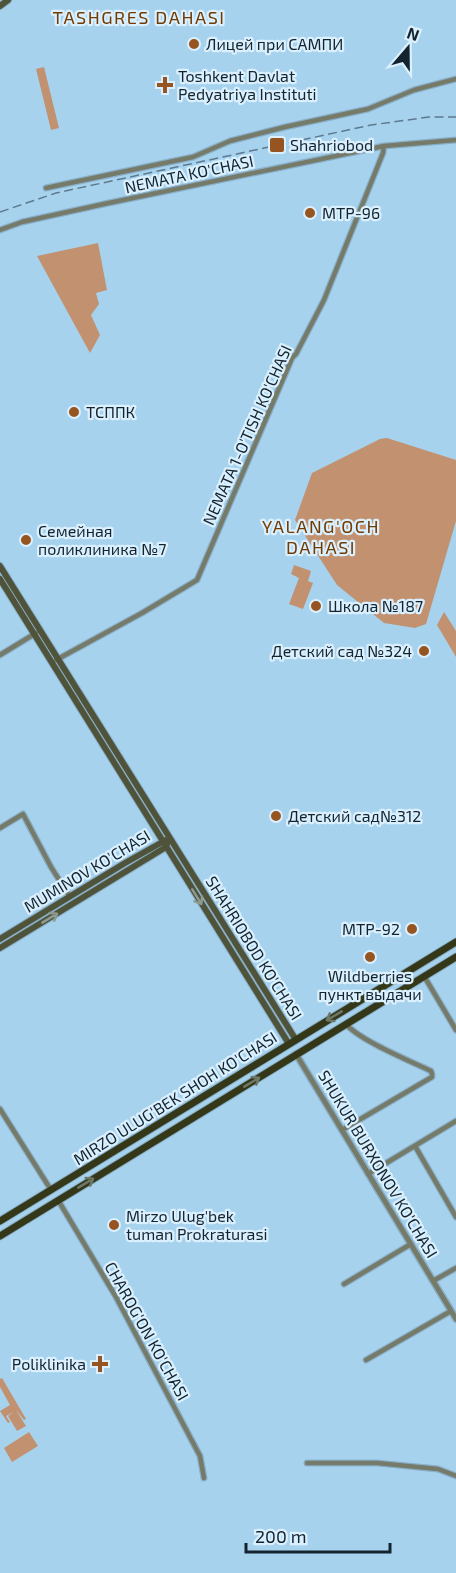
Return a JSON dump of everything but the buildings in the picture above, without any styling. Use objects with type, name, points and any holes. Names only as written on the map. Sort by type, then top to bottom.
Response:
[{"type":"main road","points":[[0,6],[8,0]]},
{"type":"main road","name":"SHAHRIOBOD KO'CHASI","points":[[0,566],[37,632],[296,1054]]},
{"type":"main road","name":"SHAHRIOBOD KO'CHASI","points":[[0,579],[37,632]]},
{"type":"main road","name":"SHAHRIOBOD KO'CHASI","points":[[166,842],[296,1040],[296,1054]]},
{"type":"main road","name":"MUMINOV KO'CHASI","points":[[0,939],[166,842]]},
{"type":"main road","name":"MUMINOV KO'CHASI","points":[[0,948],[166,842]]},
{"type":"main road","name":"MIRZO ULUG'BEK SHOH KO'CHASI","points":[[0,1221],[456,942]]},
{"type":"main road","name":"MIRZO ULUG'BEK SHOH KO'CHASI","points":[[0,1236],[456,957]]},
{"type":"main road","points":[[112,1152],[119,1163]]},
{"type":"street","points":[[46,188],[193,157],[230,141],[368,109],[414,90],[456,79]]},
{"type":"street","name":"NEMATA KO'CHASI","points":[[0,230],[22,222],[384,146],[456,140]]},
{"type":"street","name":"NEMATA 1-O'TISH KO'CHASI","points":[[55,661],[197,580],[292,358],[297,354],[324,300],[384,146]]},
{"type":"street","points":[[0,655],[37,632]]},
{"type":"street","points":[[0,828],[23,814],[70,897]]},
{"type":"street","points":[[424,976],[456,1030]]},
{"type":"street","points":[[342,1130],[432,1077],[431,1071],[350,1030],[346,1024]]},
{"type":"street","name":"SHUKUR BURXONOV KO'CHASI","points":[[296,1054],[456,1319]]},
{"type":"street","points":[[0,1109],[51,1190]]},
{"type":"street","points":[[368,1174],[455,1124]]},
{"type":"street","points":[[415,1146],[456,1217]]},
{"type":"street","name":"CHAROG'ON KO'CHASI","points":[[58,1200],[139,1339],[200,1456],[204,1478]]},
{"type":"street","points":[[344,1284],[411,1244]]},
{"type":"street","points":[[433,1281],[456,1268]]},
{"type":"street","points":[[366,1360],[451,1311]]},
{"type":"street","points":[[307,1463],[377,1463],[438,1469],[456,1476]]},
{"type":"shaded area","points":[[44,67],[59,128],[51,130],[36,69]]},
{"type":"shaded area","points":[[98,243],[107,290],[96,293],[99,304],[91,315],[100,335],[90,353],[37,256]]},
{"type":"shaded area","points":[[387,438],[456,460],[456,521],[426,624],[415,628],[384,623],[337,585],[295,520],[312,473],[380,439]]},
{"type":"shaded area","points":[[294,565],[311,571],[308,581],[313,583],[303,609],[289,604],[299,578],[291,574]]},
{"type":"shaded area","points":[[444,612],[456,631],[456,657],[437,625]]},
{"type":"shaded area","points":[[2,1378],[26,1419],[24,1420],[16,1410],[26,1426],[17,1431],[8,1416],[14,1412],[6,1416],[10,1422],[8,1423],[0,1411],[10,1405],[0,1387]]},
{"type":"shaded area","points":[[29,1432],[38,1446],[12,1462],[4,1448]]},
{"type":"railway","points":[[0,212],[56,193],[371,125],[429,117],[456,117]]},
{"type":"place","name":"Лицей при САМПИ","points":[[194,44]]},
{"type":"place","name":"Toshkent Davlat Pedyatriya Instituti","points":[[165,85]]},
{"type":"place","name":"Shahriobod","points":[[277,145]]},
{"type":"place","name":"MTP-96","points":[[310,213]]},
{"type":"place","name":"ТСППК","points":[[74,412]]},
{"type":"place","name":"Cемейная поликлиника №7","points":[[26,540]]},
{"type":"place","name":"Школа №187","points":[[316,606]]},
{"type":"place","name":"Детский сад №324","points":[[424,651]]},
{"type":"place","name":"Детский сад№312","points":[[276,816]]},
{"type":"place","name":"MTP-92","points":[[412,929]]},
{"type":"place","name":"Wildberries пункт выдачи","points":[[370,957]]},
{"type":"place","name":"Mirzo Ulug'bek tuman Prokraturasi","points":[[114,1225]]},
{"type":"place","name":"Poliklinika","points":[[100,1364]]},
{"type":"district","name":"TASHGRES DAHASI","points":[[139,18]]},
{"type":"district","name":"YALANG'OCH DAHASI","points":[[321,537]]}]
